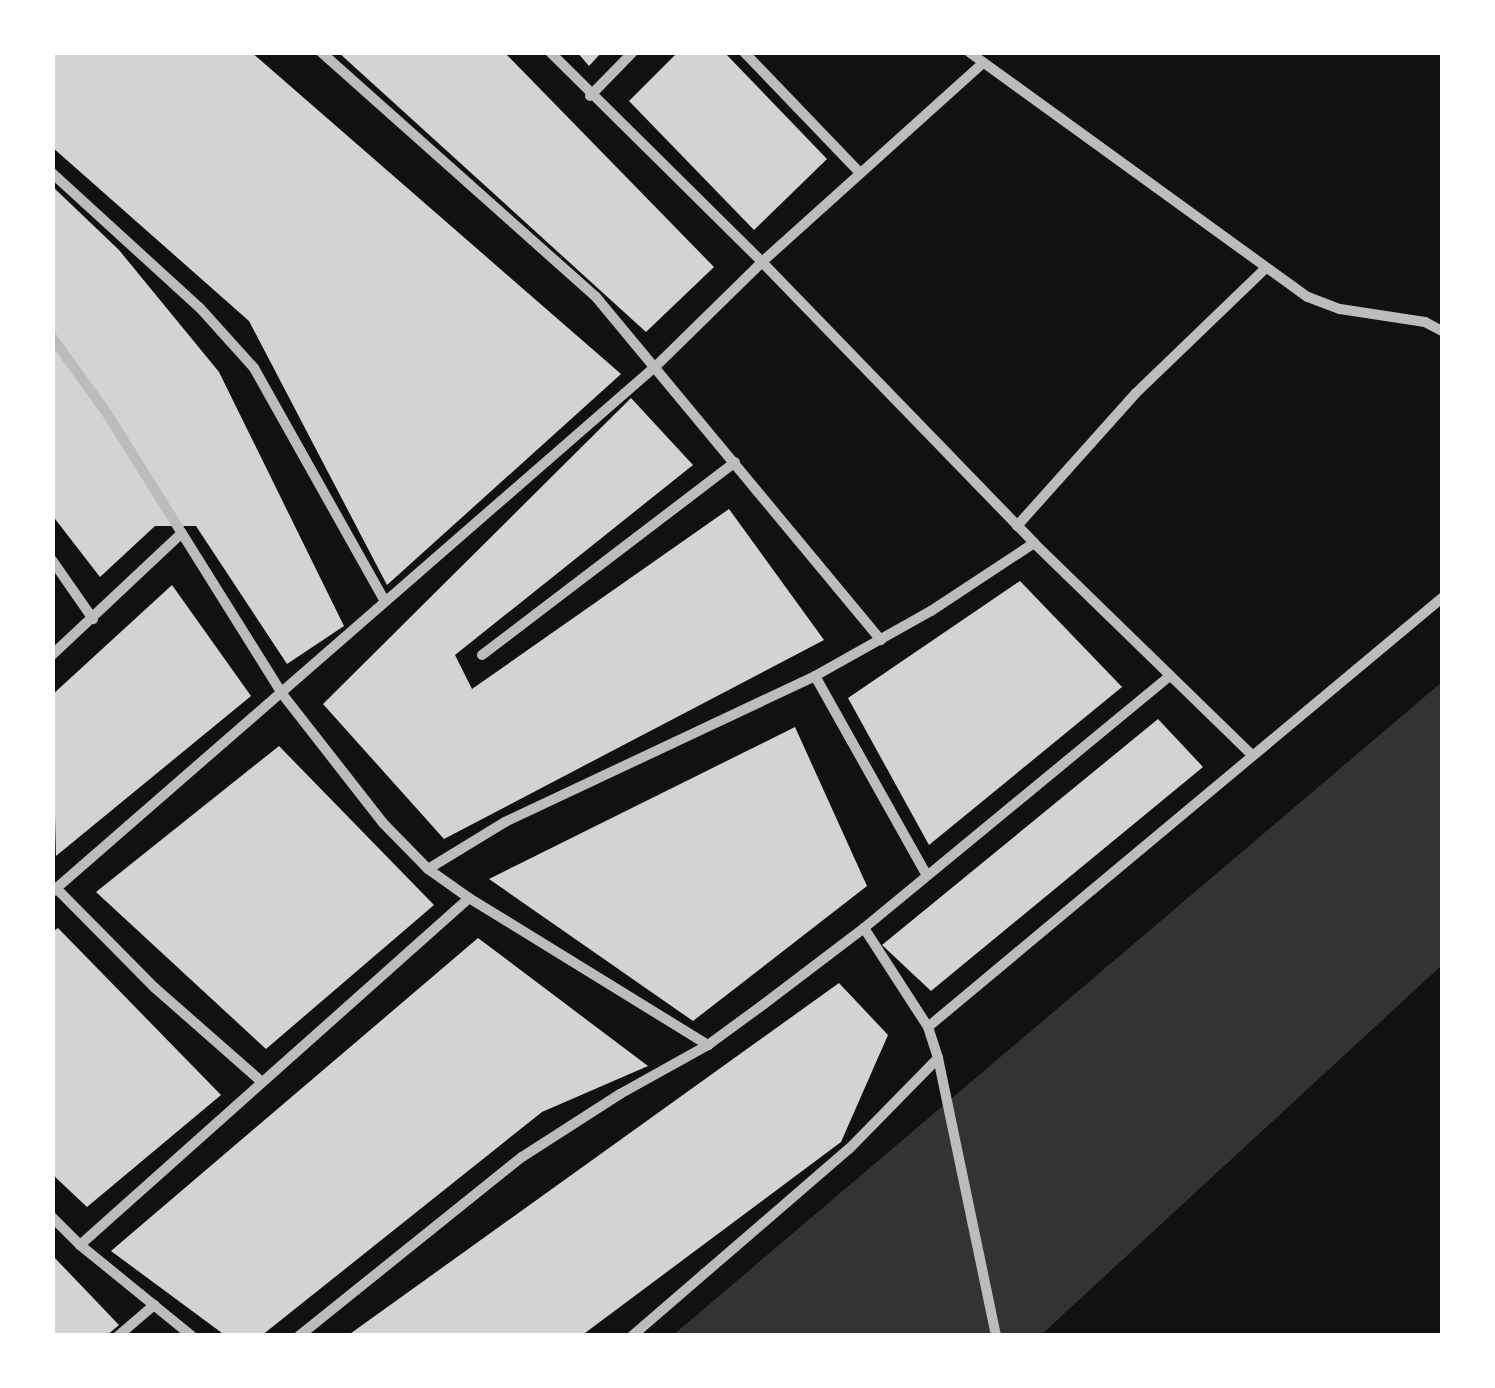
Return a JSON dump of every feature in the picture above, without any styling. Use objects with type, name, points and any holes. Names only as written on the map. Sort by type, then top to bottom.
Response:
[{"type":"street","points":[[322,52],[596,297],[657,365],[881,640]]},
{"type":"street","points":[[550,52],[590,96],[762,262],[1017,526],[1251,754]]},
{"type":"street","points":[[590,96],[633,52]]},
{"type":"street","points":[[744,52],[859,172]]},
{"type":"street","points":[[969,52],[981,65],[1214,225],[1308,296],[1340,309],[1425,322],[1442,331]]},
{"type":"street","points":[[262,1082],[155,988],[54,889],[283,695],[384,600],[657,365],[859,172],[981,65]]},
{"type":"street","points":[[52,172],[200,308],[254,368],[384,600]]},
{"type":"street","points":[[1017,526],[1136,393],[1266,268]]},
{"type":"street","points":[[52,336],[283,695],[383,823],[428,869],[469,898],[708,1045]]},
{"type":"street","points":[[482,655],[735,462]]},
{"type":"street","points":[[52,655],[182,533]]},
{"type":"street","points":[[428,869],[506,822],[814,676],[881,640],[1034,543]]},
{"type":"street","points":[[52,560],[93,619]]},
{"type":"street","points":[[928,1026],[1442,598]]},
{"type":"street","points":[[814,676],[926,874]]},
{"type":"street","points":[[299,1336],[522,1157],[620,1094],[708,1045],[864,928],[1169,677]]},
{"type":"street","points":[[80,1245],[469,898]]},
{"type":"street","points":[[864,928],[928,1026],[996,1336]]},
{"type":"street","points":[[632,1336],[850,1149],[938,1058]]},
{"type":"street","points":[[52,1217],[80,1245],[192,1336]]},
{"type":"street","points":[[118,1336],[154,1306]]},
{"type":"shaded area","points":[[1442,682],[1442,965],[1041,1335],[672,1336]]},
{"type":"building","points":[[52,52],[251,52],[621,374],[387,585],[249,321],[52,147]]},
{"type":"building","points":[[338,52],[504,52],[714,267],[646,332]]},
{"type":"building","points":[[577,52],[602,52],[589,66]]},
{"type":"building","points":[[678,52],[724,52],[827,159],[754,230],[629,101]]},
{"type":"building","points":[[52,186],[119,250],[219,372],[344,626],[287,664],[196,526],[155,526],[100,577],[52,515]]},
{"type":"building","points":[[631,398],[693,465],[455,655],[472,689],[729,509],[824,640],[444,839],[323,704]]},
{"type":"building","points":[[1020,581],[1122,687],[929,845],[848,698]]},
{"type":"building","points":[[172,585],[251,696],[56,856],[52,695]]},
{"type":"building","points":[[1158,719],[1203,767],[931,991],[882,945]]},
{"type":"building","points":[[795,727],[867,886],[693,1021],[489,879]]},
{"type":"building","points":[[279,746],[434,905],[266,1049],[96,892]]},
{"type":"building","points":[[58,928],[221,1095],[87,1207],[52,1174],[52,932]]},
{"type":"building","points":[[478,938],[648,1066],[542,1112],[261,1336],[226,1336],[111,1251]]},
{"type":"building","points":[[839,983],[888,1035],[841,1142],[581,1336],[347,1336]]},
{"type":"building","points":[[52,1255],[119,1325],[106,1336],[52,1336]]}]
